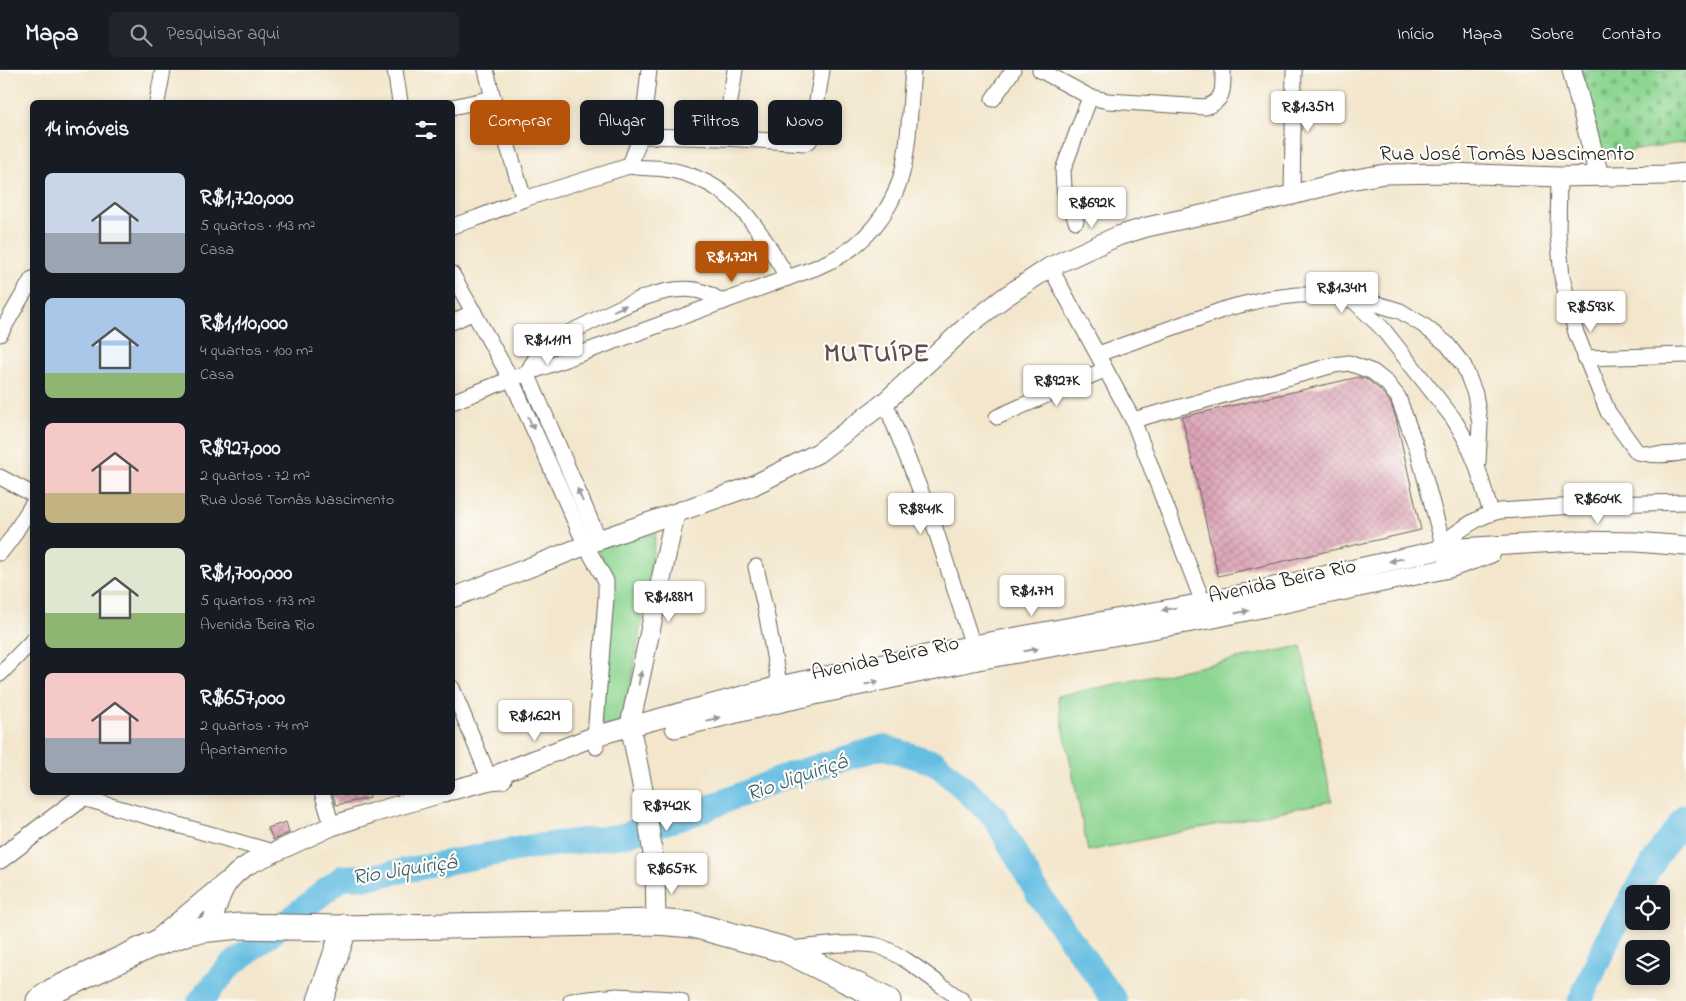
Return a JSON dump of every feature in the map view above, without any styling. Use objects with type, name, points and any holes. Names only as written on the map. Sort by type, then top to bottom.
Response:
[{"type":"main road","points":[[39,1001],[53,991],[149,946],[189,932],[210,929],[240,926],[342,928],[656,922],[693,925],[786,950],[886,1000]]},
{"type":"main road","points":[[320,1001],[342,928]]},
{"type":"street","points":[[157,100],[163,70]]},
{"type":"street","points":[[395,70],[400,100]]},
{"type":"street","points":[[486,70],[492,98],[524,199]]},
{"type":"street","points":[[645,100],[649,70]]},
{"type":"street","points":[[730,100],[735,70]]},
{"type":"street","points":[[758,140],[805,143],[809,141],[822,70]]},
{"type":"street","points":[[455,401],[526,373],[815,268],[845,253],[875,227],[899,186],[904,168],[913,70]]},
{"type":"street","points":[[993,99],[1012,70]]},
{"type":"street","points":[[1040,70],[1090,97],[1115,102],[1205,106],[1217,101],[1222,94],[1223,70]]},
{"type":"street","points":[[1292,195],[1294,70]]},
{"type":"street","points":[[1572,70],[1599,176]]},
{"type":"street","points":[[1076,221],[1064,188],[1063,170],[1090,97]]},
{"type":"street","points":[[455,107],[492,98]]},
{"type":"street","points":[[629,166],[639,145]]},
{"type":"street","points":[[455,225],[524,199],[629,166],[643,169],[669,169],[701,178],[720,189],[753,221],[788,278]]},
{"type":"street","name":"Rua José Tomás Nascimento","points":[[455,597],[593,543],[752,486],[818,453],[885,402],[966,327],[1005,297],[1050,267],[1118,236],[1147,227],[1292,195],[1344,181],[1385,174],[1450,173],[1559,177],[1686,173]]},
{"type":"street","points":[[1559,177],[1558,233],[1562,277],[1576,333],[1608,412],[1637,452],[1655,456],[1686,452]]},
{"type":"street","points":[[1050,267],[1098,354],[1104,370],[1133,420],[1206,611]]},
{"type":"street","points":[[455,279],[511,379],[544,452],[593,543]]},
{"type":"street","points":[[0,334],[30,282]]},
{"type":"street","points":[[526,373],[532,362],[547,345],[624,306],[656,295],[675,291],[695,290],[706,293],[723,302]]},
{"type":"street","points":[[1098,354],[1228,308],[1265,299],[1298,295],[1332,295],[1354,301],[1377,304],[1400,311],[1423,325],[1447,344],[1464,366],[1475,394],[1480,424],[1478,466]]},
{"type":"street","points":[[1354,301],[1382,328],[1453,418],[1478,466],[1490,513]]},
{"type":"street","points":[[455,321],[474,312]]},
{"type":"street","points":[[1585,358],[1686,355]]},
{"type":"street","points":[[1133,420],[1334,365],[1349,363],[1373,372],[1387,383],[1398,397],[1418,452],[1449,568]]},
{"type":"street","points":[[997,417],[1104,370]]},
{"type":"street","points":[[526,373],[558,445],[606,581],[596,741]]},
{"type":"street","points":[[885,402],[933,522],[976,652]]},
{"type":"street","points":[[544,452],[558,445]]},
{"type":"street","points":[[0,477],[30,493]]},
{"type":"street","points":[[1443,546],[1466,525],[1490,513],[1606,504],[1686,502]]},
{"type":"street","points":[[0,553],[30,508]]},
{"type":"street","points":[[656,922],[655,868],[645,800],[631,732],[675,514]]},
{"type":"street","points":[[1510,546],[1573,541],[1636,542],[1686,546]]},
{"type":"street","name":"Avenida Beira Rio","points":[[1206,611],[1443,546],[1510,546]]},
{"type":"street","name":"Avenida Beira Rio","points":[[455,789],[504,778],[596,741],[781,694],[976,652],[1449,568],[1510,546]]},
{"type":"street","points":[[756,567],[781,694]]},
{"type":"street","points":[[0,674],[30,643]]},
{"type":"street","points":[[455,695],[490,780]]},
{"type":"street","points":[[0,859],[86,795],[273,852]]},
{"type":"street","points":[[323,795],[332,826]]},
{"type":"street","points":[[149,946],[228,879],[243,868],[273,852],[332,826],[435,795]]},
{"type":"street","points":[[210,929],[228,879]]},
{"type":"street","points":[[786,950],[853,944],[876,946],[899,956],[962,1001]]},
{"type":"street","points":[[571,1001],[617,996],[674,1000]]},
{"type":"green space","points":[[1581,70],[1686,70],[1686,142],[1601,156]]},
{"type":"green space","points":[[656,533],[625,721],[600,729],[611,581],[598,548]]},
{"type":"green space","points":[[1301,646],[1332,801],[1088,851],[1057,696]]},
{"type":"building","points":[[1359,377],[1368,380],[1390,402],[1396,418],[1421,530],[1218,576],[1182,417]]},
{"type":"building","points":[[333,795],[370,795],[370,798],[336,805]]},
{"type":"building","points":[[286,822],[289,833],[273,840],[268,828]]},
{"type":"waterway","name":"Rio Jiquiriçá","points":[[200,1001],[230,966],[343,877],[369,877],[530,847],[621,836],[693,814],[789,775],[883,747],[936,763],[994,816],[1038,894],[1115,1001]]},
{"type":"waterway","name":"Rio Jiquiriçá","points":[[1640,885],[1663,847],[1686,816]]},
{"type":"waterway","name":"Rio Jiquiriçá","points":[[1580,1001],[1611,932],[1625,909]]},
{"type":"district","name":"MUTUÍPE","points":[[877,352]]}]
